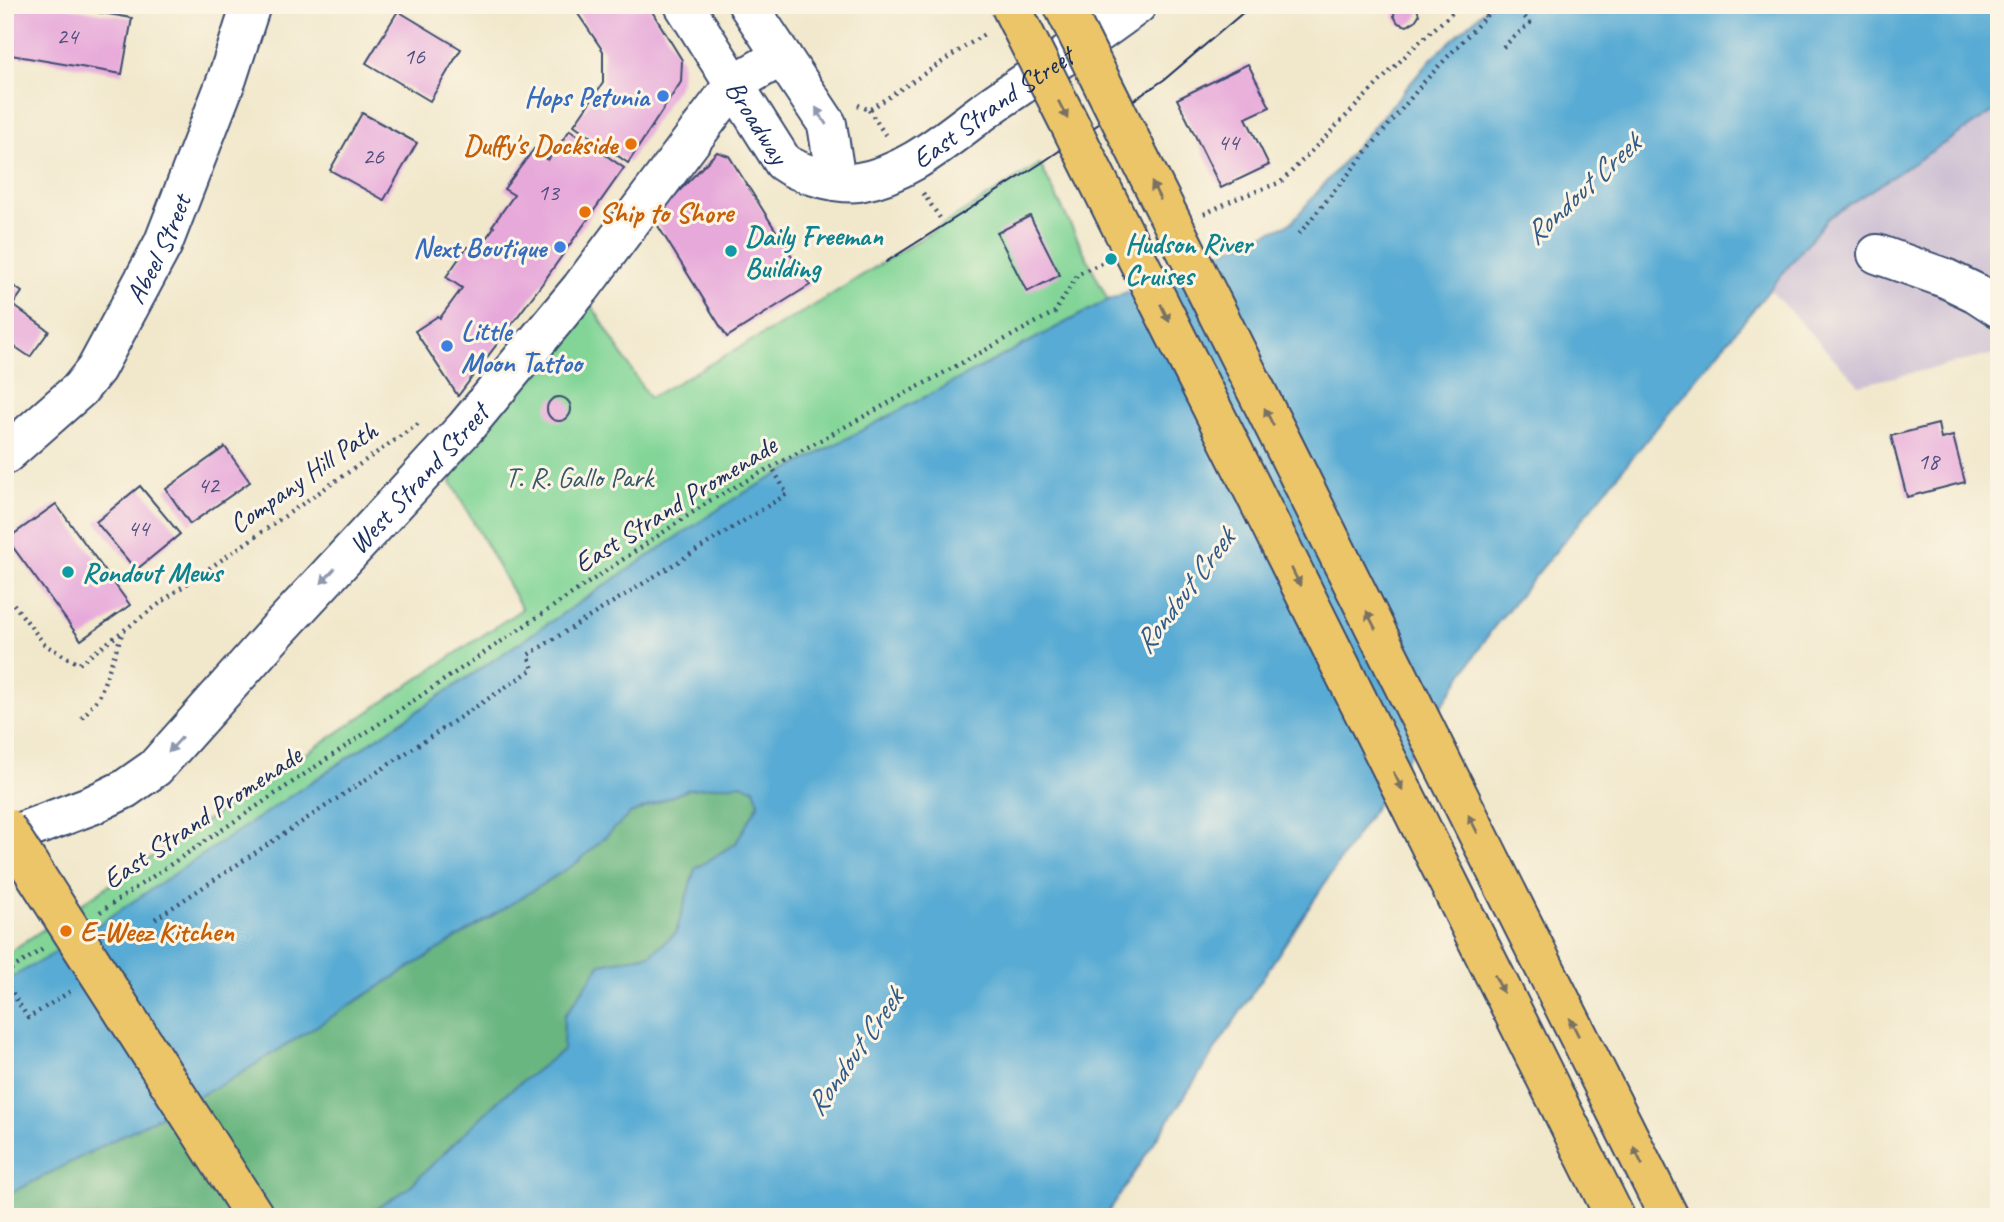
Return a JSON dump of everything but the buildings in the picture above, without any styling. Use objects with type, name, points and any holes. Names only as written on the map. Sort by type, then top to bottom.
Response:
[{"type":"main road","points":[[1063,5],[1669,1217]]},
{"type":"main road","points":[[1002,17],[1266,516],[1615,1217]]},
{"type":"main road","points":[[5,827],[255,1217]]},
{"type":"street","name":"Abeel Street","points":[[5,455],[80,389],[96,369],[163,244],[227,79],[251,5]]},
{"type":"street","name":"Broadway","points":[[684,5],[783,162],[792,169],[836,181],[827,124],[748,5]]},
{"type":"street","name":"East Strand Street","points":[[836,181],[858,182],[906,167],[1137,5]]},
{"type":"street","name":"West Strand Street","points":[[5,843],[23,831],[92,805],[125,789],[155,768],[277,631],[466,428],[581,288],[734,84],[782,56]]},
{"type":"street","points":[[1877,254],[1945,278],[1999,308]]},
{"type":"path","points":[[1197,217],[1281,182],[1417,44],[1461,5]]},
{"type":"path","points":[[1299,234],[1423,82],[1486,16],[1475,5]]},
{"type":"path","points":[[1503,47],[1530,23],[1514,5]]},
{"type":"path","points":[[848,101],[869,110],[1002,17]]},
{"type":"path","name":"East Strand Promenade","points":[[90,918],[711,500],[1055,312],[1078,274],[1114,257]]},
{"type":"path","name":"Company Hill Path","points":[[5,593],[45,645],[79,664],[254,536],[419,423]]},
{"type":"path","points":[[155,919],[533,669],[528,655],[787,494],[772,467]]},
{"type":"path","points":[[82,718],[99,697],[124,630]]},
{"type":"path","points":[[5,972],[47,946]]},
{"type":"shaded area","points":[[1999,108],[1999,353],[1859,385],[1770,290],[1828,218]]},
{"type":"green space","name":"T. R. Gallo Park","points":[[1040,164],[1108,300],[740,495],[62,949],[5,982],[5,955],[522,609],[451,482],[454,466],[581,288],[649,398],[810,308]]},
{"type":"green space","points":[[740,783],[754,788],[759,803],[736,843],[695,869],[676,932],[650,955],[601,964],[564,1016],[564,1050],[502,1097],[407,1189],[363,1217],[5,1217],[5,1196],[232,1079],[578,862],[630,814],[689,789]]},
{"type":"water","name":"Rondout Creek","points":[[1490,5],[1999,5],[1999,108],[1828,218],[1493,628],[1105,1217],[363,1217],[407,1189],[502,1097],[563,1050],[564,1017],[601,964],[650,955],[676,933],[695,869],[736,843],[759,803],[754,788],[740,784],[689,789],[630,814],[578,862],[232,1079],[5,1196],[5,981],[62,949],[740,495],[1108,300],[1291,223],[1432,58]]},
{"type":"tram line","points":[[886,262],[1040,164],[1165,79],[1252,5]]},
{"type":"place","name":"Hops Petunia","points":[[663,96]]},
{"type":"place","name":"Duffy's Dockside","points":[[631,144]]},
{"type":"place","name":"Ship to Shore","points":[[585,212]]},
{"type":"place","name":"Next Boutique","points":[[560,247]]},
{"type":"place","name":"Daily Freeman Building","points":[[731,251]]},
{"type":"place","name":"Hudson River Cruises","points":[[1111,259]]},
{"type":"place","name":"Little Moon Tattoo","points":[[447,346]]},
{"type":"place","name":"Rondout Mews","points":[[68,572]]},
{"type":"place","name":"E-Weez Kitchen","points":[[66,931]]}]
